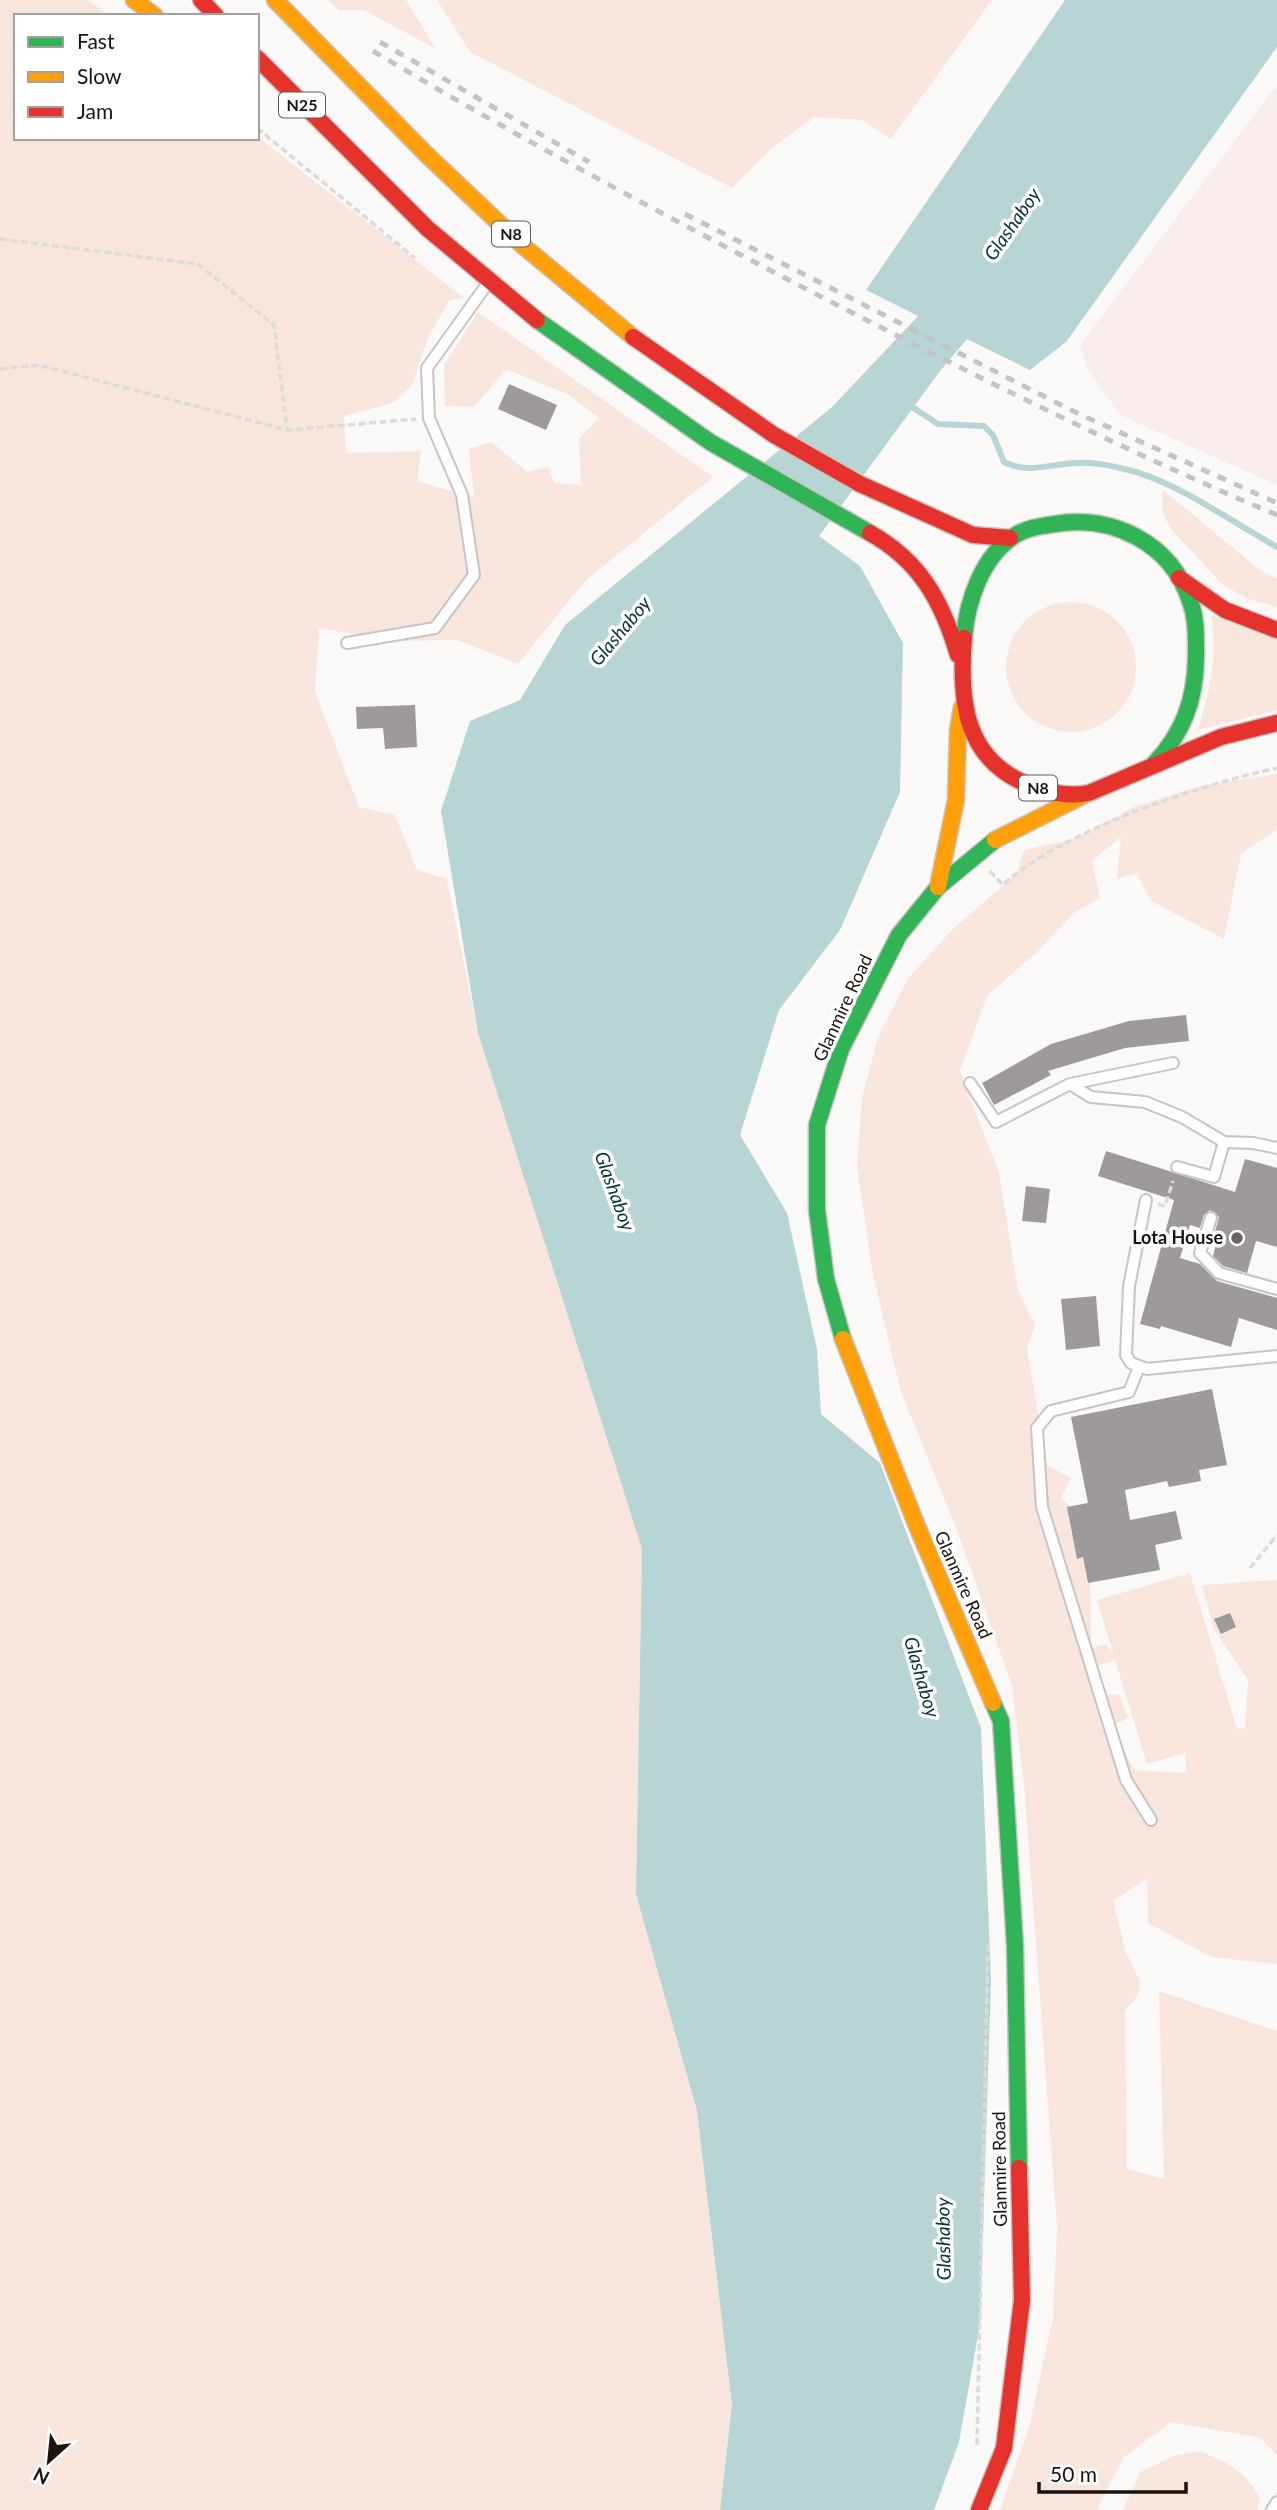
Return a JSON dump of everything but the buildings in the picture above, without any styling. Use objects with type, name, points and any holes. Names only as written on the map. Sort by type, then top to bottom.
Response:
[{"type":"main road","points":[[134,0],[152,14]]},
{"type":"main road","points":[[201,0],[214,14]]},
{"type":"main road","name":"N8","points":[[275,0],[426,154],[522,244],[625,332],[774,435],[860,485],[964,532],[1010,538]]},
{"type":"main road","name":"N25","points":[[259,60],[347,151]]},
{"type":"main road","points":[[282,109],[347,151]]},
{"type":"main road","name":"N8","points":[[347,151],[489,282],[600,367],[740,460],[888,543],[913,563],[944,609],[961,663]]},
{"type":"main road","name":"N8","points":[[1277,630],[1250,622],[1205,602],[1179,578],[1147,540],[1128,530],[1077,518],[1037,527],[1010,538],[986,567],[970,601],[961,663],[967,726],[982,753],[1011,778],[1045,791],[1084,794],[1218,739],[1277,723]]},
{"type":"main road","name":"N8","points":[[1154,764],[1176,742],[1188,713],[1196,678],[1196,638],[1191,602],[1179,578]]},
{"type":"main road","points":[[939,887],[956,800],[958,730],[963,701]]},
{"type":"main road","name":"Glanmire Road","points":[[979,2510],[1004,2448],[1021,2300],[1015,1946],[1001,1721],[847,1355],[827,1279],[817,1210],[817,1125],[841,1049],[899,935],[939,887],[1007,832],[1084,794]]},
{"type":"lane","points":[[347,643],[435,628],[474,575],[462,495],[429,418],[427,368],[489,282]]},
{"type":"lane","points":[[970,1083],[996,1122],[1070,1084],[1173,1063]]},
{"type":"lane","points":[[1070,1084],[1091,1097],[1145,1102],[1182,1117],[1224,1142],[1254,1143],[1277,1148]]},
{"type":"lane","points":[[1178,1167],[1214,1178],[1224,1142]]},
{"type":"lane","points":[[1146,1200],[1129,1286],[1126,1355],[1131,1363],[1147,1369],[1277,1356]]},
{"type":"lane","points":[[1211,1217],[1200,1253],[1219,1273],[1277,1289]]},
{"type":"lane","points":[[1139,1367],[1129,1392],[1051,1411],[1037,1428],[1042,1507],[1126,1780],[1150,1820]]},
{"type":"lane","points":[[1272,2510],[1277,2502]]},
{"type":"path","points":[[0,239],[198,264],[274,325],[288,430]]},
{"type":"path","points":[[0,369],[39,365],[288,430],[429,418]]},
{"type":"path","points":[[983,863],[1003,885],[1030,862],[1130,814],[1235,777],[1277,768]]},
{"type":"path","points":[[1146,1200],[1165,1206],[1178,1167]]},
{"type":"path","points":[[1250,1568],[1277,1535]]},
{"type":"path","points":[[977,2453],[989,1939]]},
{"type":"shaded area","points":[[0,0],[88,0],[107,14],[14,14],[14,140],[259,140],[259,138],[464,298],[450,300],[428,337],[412,385],[393,403],[344,416],[346,453],[421,451],[417,481],[474,497],[469,449],[492,442],[527,472],[548,467],[554,483],[581,485],[579,439],[599,418],[569,395],[506,369],[474,407],[445,406],[444,365],[478,312],[713,477],[585,581],[518,664],[457,640],[394,641],[319,628],[315,691],[359,807],[395,815],[417,870],[447,879],[478,1033],[642,1549],[636,1894],[697,2111],[732,2405],[720,2510],[0,2510]]},
{"type":"shaded area","points":[[328,0],[406,0],[436,49],[364,10],[339,10]]},
{"type":"shaded area","points":[[437,0],[992,0],[891,139],[862,120],[814,117],[772,148],[732,188],[470,52]]},
{"type":"shaded area","points":[[1277,85],[1277,485],[1120,415],[1087,368],[1080,345]]},
{"type":"shaded area","points":[[1163,490],[1261,571],[1277,579],[1277,607],[1248,599],[1223,585],[1171,529],[1162,510]]},
{"type":"shaded area","points":[[1071,602],[1096,607],[1117,621],[1131,642],[1136,667],[1131,692],[1117,713],[1096,727],[1071,732],[1046,727],[1025,713],[1011,692],[1006,667],[1011,642],[1025,621],[1046,607]]},
{"type":"shaded area","points":[[1211,615],[1277,637],[1277,710],[1198,730],[1213,659]]},
{"type":"shaded area","points":[[1277,774],[1277,829],[1241,854],[1224,939],[1151,901],[1137,873],[1117,879],[1121,837],[1092,861],[1100,898],[1075,912],[1038,951],[987,996],[960,1071],[999,1173],[1018,1291],[1035,1325],[1027,1348],[1047,1465],[1071,1478],[1061,1498],[1081,1517],[1070,1530],[1090,1577],[1091,1648],[1107,1644],[1113,1653],[1097,1600],[1190,1573],[1237,1729],[1245,1728],[1248,1680],[1214,1629],[1202,1585],[1277,1580],[1277,1964],[1211,1957],[1148,1923],[1147,1878],[1113,1901],[1126,1952],[1140,1981],[1138,1996],[1125,2010],[1127,2169],[1164,2179],[1159,1991],[1277,2031],[1277,2456],[1261,2438],[1171,2422],[1124,2457],[1097,2510],[1000,2510],[1029,2427],[1053,2318],[1057,2227],[1024,1784],[1012,1686],[957,1530],[901,1392],[873,1275],[857,1167],[862,1098],[878,1037],[908,978],[952,930],[1017,873],[1024,850],[1074,839],[1136,806],[1200,786]],"holes":[[[1115,1660],[1147,1764],[1186,1753],[1186,1773],[1135,1770],[1110,1727],[1128,1718],[1119,1694],[1097,1697],[1095,1667]]]},
{"type":"shaded area","points":[[1199,2451],[1219,2459],[1242,2474],[1260,2498],[1257,2510],[1123,2510],[1140,2472],[1176,2455]]},
{"type":"water","name":"Glashaboy","points":[[1065,0],[1277,0],[1277,47],[1066,342],[1030,370],[967,339],[940,371],[819,536],[860,566],[903,643],[900,792],[840,930],[779,1010],[740,1135],[787,1213],[817,1349],[821,1414],[880,1463],[981,1728],[991,1979],[980,2324],[959,2442],[934,2510],[720,2510],[732,2405],[697,2111],[636,1894],[642,1549],[478,1033],[441,811],[470,721],[520,700],[565,625],[832,407],[918,316],[866,290]]},
{"type":"waterway","points":[[906,403],[938,424],[984,426],[993,435],[1004,462],[1014,466],[1032,468],[1088,463],[1140,473],[1180,491],[1277,547]]},
{"type":"railway","points":[[380,42],[589,162]]},
{"type":"railway","points":[[373,51],[545,150],[837,305],[1110,440],[1277,515]]},
{"type":"railway","points":[[685,214],[1077,413],[1277,503]]},
{"type":"traffic: fast","points":[[537,320],[710,442],[870,533]]},
{"type":"traffic: fast","points":[[964,638],[978,581],[993,556],[1019,533],[1039,527],[1076,522],[1118,529],[1137,537],[1169,563],[1181,581],[1192,608],[1196,630],[1195,674],[1186,716],[1173,740],[1154,764]]},
{"type":"traffic: fast","points":[[843,1339],[826,1279],[817,1210],[817,1125],[841,1049],[899,935],[938,887],[995,840]]},
{"type":"traffic: fast","points":[[993,1703],[1001,1721],[1015,1946],[1019,2168]]},
{"type":"traffic: slow","points":[[134,0],[152,14]]},
{"type":"traffic: slow","points":[[275,0],[426,154],[522,245],[633,337]]},
{"type":"traffic: slow","points":[[938,887],[956,800],[958,730],[962,707]]},
{"type":"traffic: slow","points":[[995,840],[1084,795]]},
{"type":"traffic: slow","points":[[843,1339],[919,1531],[993,1703]]},
{"type":"traffic: jam","points":[[201,0],[214,14]]},
{"type":"traffic: jam","points":[[259,60],[428,229],[537,320]]},
{"type":"traffic: jam","points":[[633,337],[774,435],[860,484],[973,535],[1010,538]]},
{"type":"traffic: jam","points":[[870,533],[903,556],[927,584],[945,617],[958,655]]},
{"type":"traffic: jam","points":[[1179,578],[1225,610],[1277,630]]},
{"type":"traffic: jam","points":[[964,638],[965,706],[970,726],[979,744],[992,761],[1009,775],[1045,791],[1089,793],[1221,737],[1277,723]]},
{"type":"traffic: jam","points":[[979,2510],[1004,2448],[1022,2300],[1019,2168]]},
{"type":"place","name":"Lota House","points":[[1237,1238]]}]
